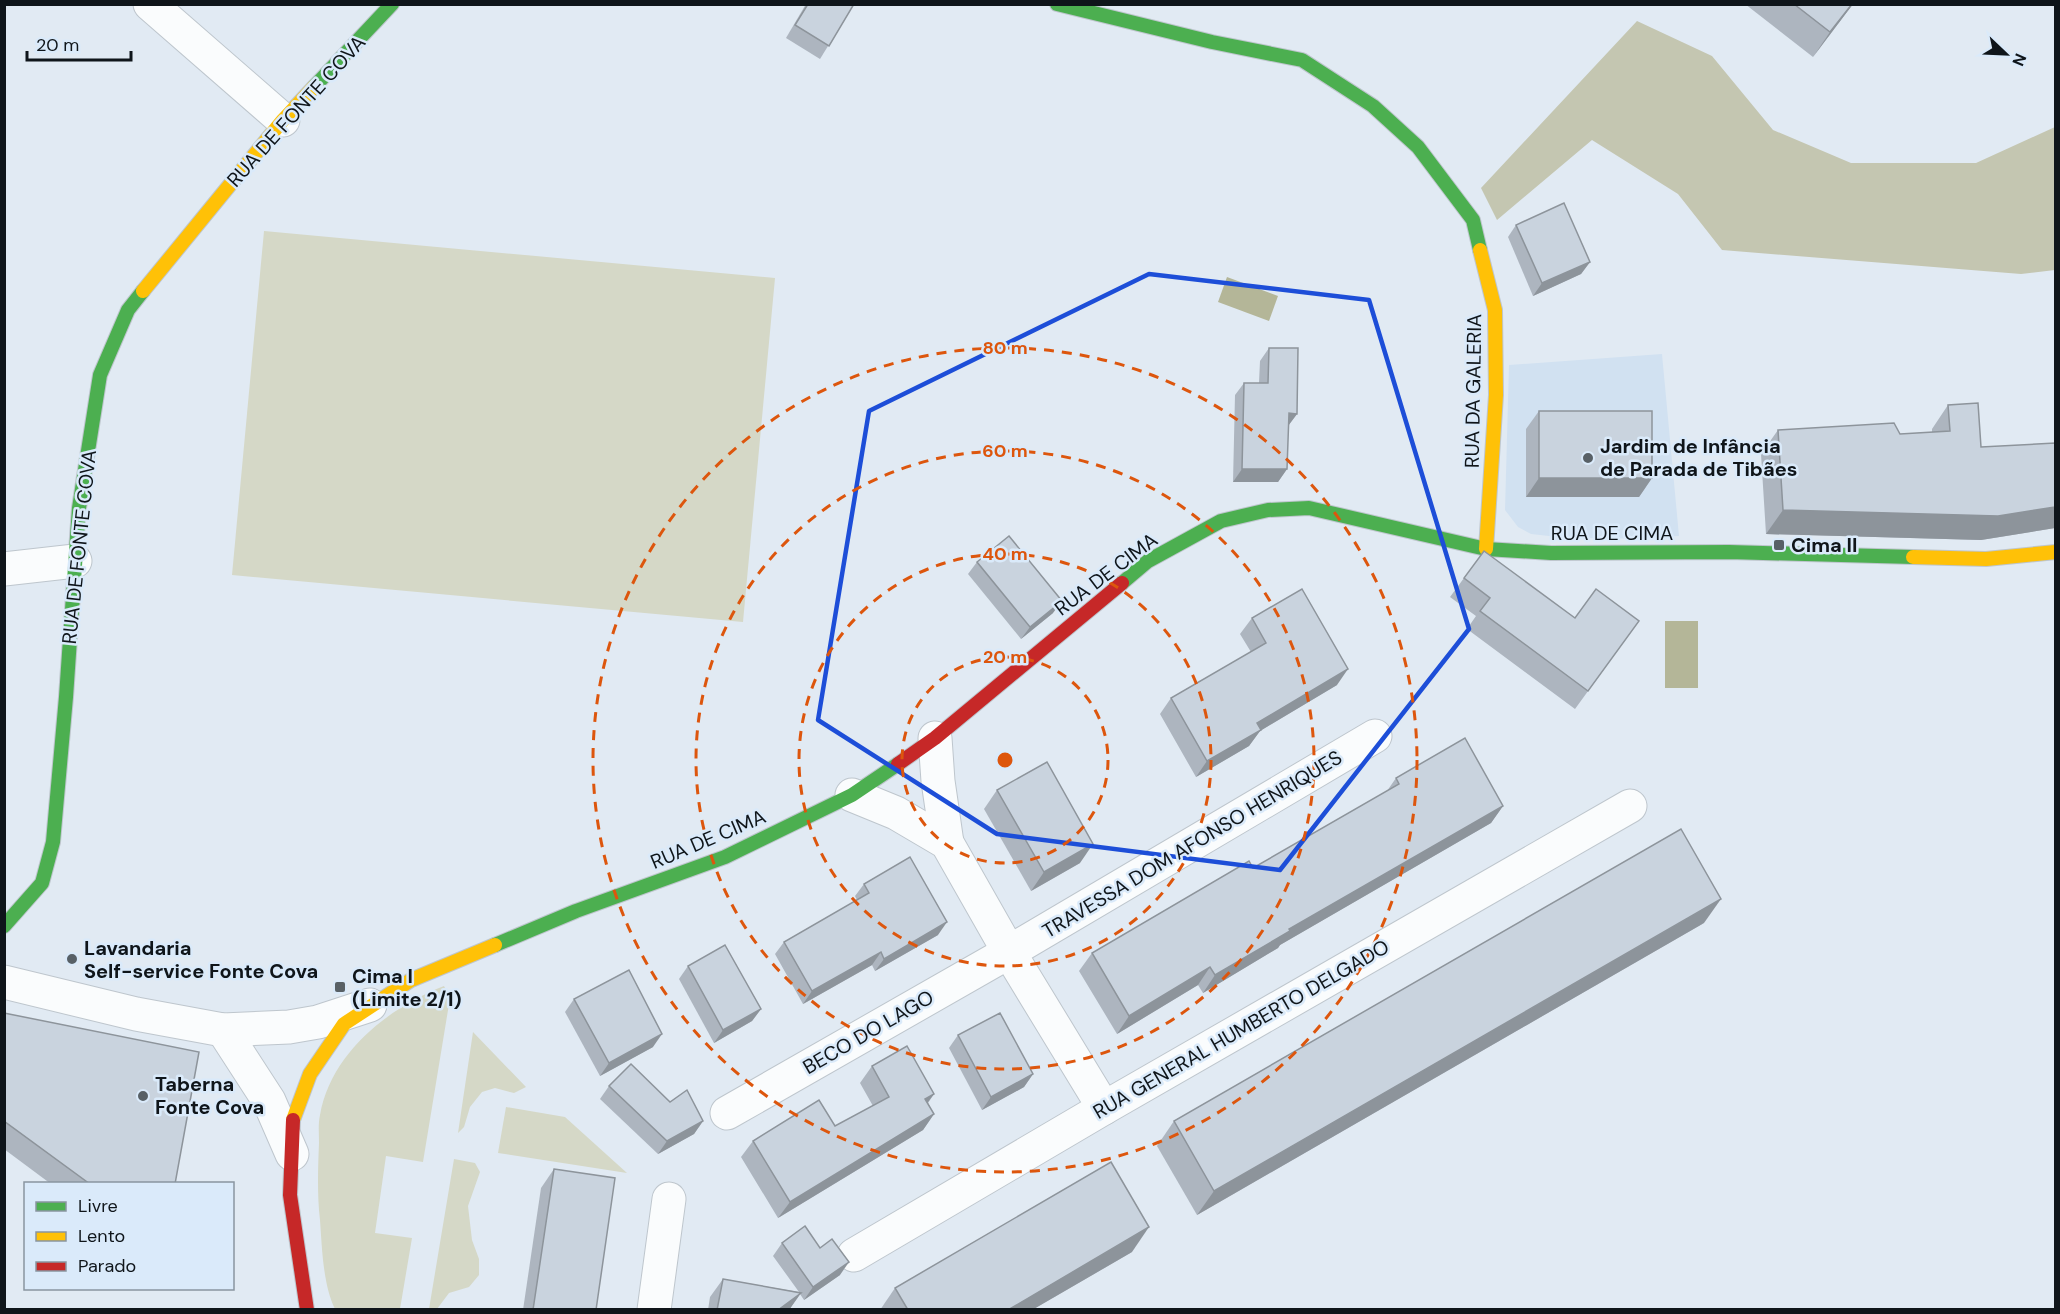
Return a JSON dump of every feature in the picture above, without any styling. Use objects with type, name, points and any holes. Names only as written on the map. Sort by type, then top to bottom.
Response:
[{"type":"main road","name":"RUA DE FONTE COVA","points":[[4,926],[42,883],[53,842],[79,508],[100,375],[128,310],[283,120],[392,4]]},
{"type":"main road","name":"RUA DA GALERIA","points":[[1058,4],[1212,42],[1302,60],[1373,106],[1418,147],[1473,220],[1496,310],[1496,395],[1486,549]]},
{"type":"main road","name":"RUA DE CIMA","points":[[307,1310],[290,1195],[292,1123],[310,1074],[344,1024],[411,980],[576,911],[725,857],[852,795],[935,738],[1148,561],[1221,521],[1268,510],[1309,508],[1486,549],[1551,553],[1729,552],[1986,559],[2055,552]]},
{"type":"street","points":[[150,4],[283,120]]},
{"type":"street","points":[[4,568],[75,561]]},
{"type":"street","name":"TRAVESSA DOM AFONSO HENRIQUES","points":[[1009,952],[1375,736]]},
{"type":"street","points":[[935,738],[938,781],[947,843],[1009,952],[1104,1108]]},
{"type":"street","points":[[852,795],[896,813],[947,843]]},
{"type":"street","name":"RUA GENERAL HUMBERTO DELGADO","points":[[854,1255],[1104,1108],[1630,806]]},
{"type":"street","name":"BECO DO LAGO","points":[[727,1113],[1009,952]]},
{"type":"street","points":[[4,982],[136,1014],[223,1030],[289,1027],[318,1022],[375,1003]]},
{"type":"street","points":[[223,1030],[269,1101],[292,1154]]},
{"type":"street","points":[[654,1310],[669,1199]]},
{"type":"highlighted area","points":[[1149,274],[1369,300],[1469,629],[1280,870],[997,834],[818,720],[869,411]]},
{"type":"shaded area","points":[[1637,21],[1712,56],[1773,130],[1851,163],[1976,163],[2055,127],[2055,270],[2021,274],[1722,250],[1678,194],[1592,140],[1497,220],[1481,188]]},
{"type":"shaded area","points":[[264,231],[775,278],[743,622],[232,575]]},
{"type":"shaded area","points":[[1227,277],[1278,296],[1269,321],[1218,302]]},
{"type":"shaded area","name":"Jardim de Infância de Parada de Tibães","points":[[1662,354],[1679,536],[1609,539],[1549,536],[1531,534],[1518,527],[1505,510],[1509,365]]},
{"type":"shaded area","points":[[1665,621],[1698,621],[1698,688],[1665,688]]},
{"type":"shaded area","points":[[444,986],[450,998],[423,1162],[386,1156],[375,1233],[412,1238],[400,1309],[335,1309],[322,1254],[318,1201],[319,1122],[326,1093],[349,1053],[365,1036],[403,1007]]},
{"type":"shaded area","points":[[473,1032],[526,1087],[514,1093],[495,1088],[482,1092],[470,1107],[464,1127],[458,1133]]},
{"type":"shaded area","points":[[506,1107],[565,1117],[627,1173],[498,1153]]},
{"type":"shaded area","points":[[454,1159],[475,1163],[480,1172],[468,1206],[472,1240],[479,1259],[479,1275],[469,1287],[449,1293],[437,1309],[429,1309]]},
{"type":"building","points":[[808,4],[854,4],[829,46],[795,25]]},
{"type":"building","points":[[1794,4],[1852,4],[1830,32]]},
{"type":"building","points":[[1564,203],[1590,262],[1542,283],[1516,225]]},
{"type":"building","points":[[1269,348],[1298,348],[1297,414],[1289,413],[1287,469],[1242,469],[1244,383],[1268,383]]},
{"type":"building","points":[[1978,403],[1981,447],[2055,443],[2055,507],[1998,516],[1783,510],[1778,430],[1894,423],[1900,434],[1950,431],[1948,405]]},
{"type":"building","points":[[1539,411],[1652,411],[1652,478],[1539,478]]},
{"type":"building","points":[[1009,536],[1062,601],[1030,627],[977,562]]},
{"type":"building","points":[[1484,551],[1575,618],[1596,589],[1639,621],[1588,691],[1480,611],[1490,598],[1464,578]]},
{"type":"building","points":[[1302,589],[1348,669],[1257,723],[1261,730],[1207,761],[1171,698],[1266,643],[1252,618]]},
{"type":"building","points":[[1465,738],[1503,806],[1289,929],[1290,931],[1215,975],[1210,967],[1129,1016],[1092,953],[1249,861],[1253,868],[1399,784],[1396,778]]},
{"type":"building","points":[[1047,762],[1093,844],[1044,872],[997,790]]},
{"type":"building","points":[[1681,829],[1721,899],[1214,1191],[1174,1121]]},
{"type":"building","points":[[910,857],[947,922],[884,959],[881,952],[812,991],[784,942],[869,893],[864,884]]},
{"type":"building","points":[[725,945],[761,1009],[723,1030],[688,966]]},
{"type":"building","points":[[629,970],[662,1034],[609,1063],[574,999]]},
{"type":"building","points":[[4,1013],[199,1052],[175,1182],[87,1182],[4,1121]]},
{"type":"building","points":[[1000,1013],[1033,1074],[991,1097],[958,1035]]},
{"type":"building","points":[[907,1046],[934,1094],[925,1099],[934,1114],[790,1202],[753,1141],[819,1100],[835,1126],[889,1097],[872,1066]]},
{"type":"building","points":[[631,1064],[670,1102],[687,1090],[703,1121],[667,1141],[609,1086]]},
{"type":"building","points":[[1111,1162],[1149,1227],[1008,1310],[908,1310],[895,1288]]},
{"type":"building","points":[[554,1169],[615,1178],[596,1310],[533,1310]]},
{"type":"building","points":[[805,1226],[820,1248],[832,1239],[849,1262],[813,1287],[782,1243]]},
{"type":"building","points":[[723,1279],[801,1293],[778,1310],[717,1310]]},
{"type":"traffic: fast","points":[[314,87],[392,4]]},
{"type":"traffic: fast","points":[[1057,4],[1212,42],[1302,60],[1373,106],[1418,147],[1473,220],[1480,250]]},
{"type":"traffic: fast","points":[[4,926],[42,883],[53,842],[79,508],[100,375],[128,310],[143,291]]},
{"type":"traffic: fast","points":[[1122,583],[1148,561],[1221,521],[1268,510],[1309,508],[1486,549],[1551,553],[1729,552],[1913,557]]},
{"type":"traffic: fast","points":[[495,945],[576,911],[725,857],[852,795],[898,764]]},
{"type":"traffic: slow","points":[[143,291],[283,120],[314,87]]},
{"type":"traffic: slow","points":[[1480,250],[1495,310],[1496,395],[1486,549]]},
{"type":"traffic: slow","points":[[1913,557],[1986,559],[2056,552]]},
{"type":"traffic: slow","points":[[293,1120],[310,1074],[344,1024],[411,980],[495,945]]},
{"type":"traffic: jam","points":[[898,764],[935,738],[1122,583]]},
{"type":"traffic: jam","points":[[293,1120],[290,1195],[307,1310]]},
{"type":"place","name":"Jardim de Infância de Parada de Tibães","points":[[1588,458]]},
{"type":"place","name":"Cima II","points":[[1779,545]]},
{"type":"place","name":"Lavandaria Self-service Fonte Cova","points":[[72,959]]},
{"type":"place","name":"Cima I (Limite 2/1)","points":[[340,987]]},
{"type":"place","name":"Taberna Fonte Cova","points":[[143,1096]]}]
